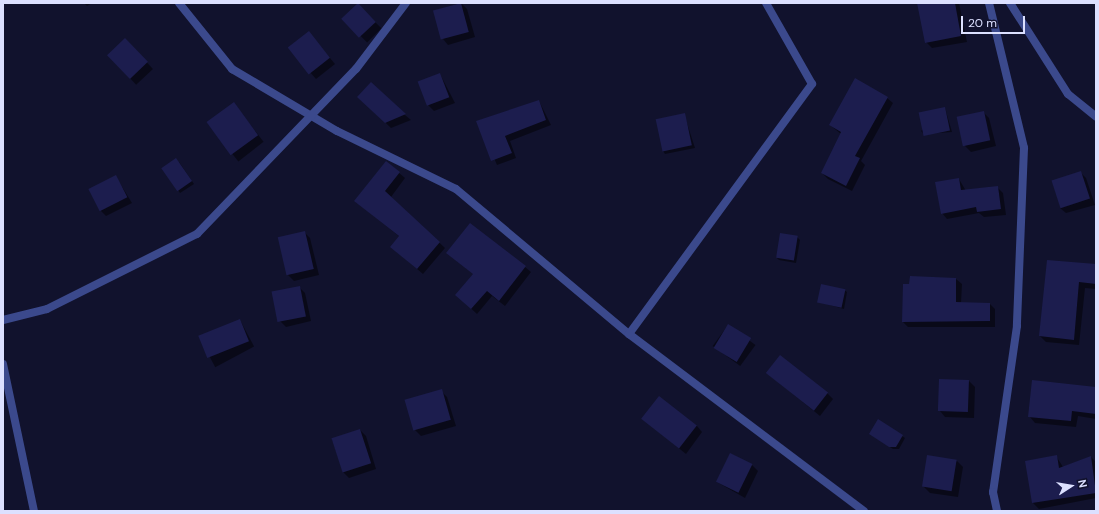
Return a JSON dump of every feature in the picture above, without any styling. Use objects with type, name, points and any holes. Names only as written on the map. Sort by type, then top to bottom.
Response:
[{"type":"street","points":[[179,3],[232,69],[312,116],[456,189],[629,334],[864,511]]},
{"type":"street","points":[[3,320],[47,308],[197,234],[356,69],[406,3]]},
{"type":"street","points":[[629,334],[812,84],[766,3]]},
{"type":"street","points":[[989,3],[1024,148],[1017,326],[993,492],[997,511]]},
{"type":"street","points":[[1010,3],[1068,94],[1096,117]]},
{"type":"street","points":[[3,364],[34,511]]},
{"type":"building","points":[[358,3],[376,22],[359,38],[341,19]]},
{"type":"building","points":[[461,3],[469,32],[441,39],[433,11]]},
{"type":"building","points":[[917,3],[955,3],[961,36],[925,43]]},
{"type":"building","points":[[309,31],[330,58],[309,74],[288,48]]},
{"type":"building","points":[[125,38],[148,62],[130,79],[107,55]]},
{"type":"building","points":[[440,73],[449,97],[427,106],[418,82]]},
{"type":"building","points":[[855,78],[888,97],[855,156],[860,158],[846,186],[821,173],[841,132],[829,125]]},
{"type":"building","points":[[371,82],[406,114],[385,123],[357,97]]},
{"type":"building","points":[[539,100],[546,120],[505,136],[512,153],[491,161],[476,121]]},
{"type":"building","points":[[234,102],[258,135],[231,155],[206,122]]},
{"type":"building","points":[[945,107],[950,130],[924,136],[919,113]]},
{"type":"building","points":[[984,111],[990,140],[963,146],[957,117]]},
{"type":"building","points":[[685,113],[692,145],[663,152],[656,119]]},
{"type":"building","points":[[176,158],[192,181],[177,191],[161,168]]},
{"type":"building","points":[[386,161],[400,172],[385,191],[440,242],[417,269],[390,247],[399,236],[354,201]]},
{"type":"building","points":[[1081,171],[1090,199],[1060,208],[1052,181]]},
{"type":"building","points":[[116,175],[127,197],[100,211],[88,189]]},
{"type":"building","points":[[959,178],[961,190],[998,186],[1001,209],[977,212],[976,207],[941,214],[935,182]]},
{"type":"building","points":[[470,223],[526,266],[499,301],[487,291],[471,309],[455,295],[473,274],[446,253]]},
{"type":"building","points":[[305,231],[314,269],[286,275],[278,237]]},
{"type":"building","points":[[780,233],[798,236],[794,261],[776,258]]},
{"type":"building","points":[[1047,260],[1096,264],[1096,284],[1079,282],[1074,340],[1039,336]]},
{"type":"building","points":[[910,276],[956,278],[956,302],[990,303],[990,321],[902,322],[903,284],[909,284]]},
{"type":"building","points":[[821,284],[845,289],[842,308],[817,303]]},
{"type":"building","points":[[300,286],[306,316],[277,322],[272,292]]},
{"type":"building","points":[[240,319],[249,341],[207,358],[198,336]]},
{"type":"building","points":[[728,324],[751,338],[737,362],[714,348]]},
{"type":"building","points":[[780,355],[828,393],[814,411],[766,373]]},
{"type":"building","points":[[939,379],[969,380],[968,412],[938,411]]},
{"type":"building","points":[[1032,380],[1096,387],[1096,414],[1072,411],[1071,421],[1028,417]]},
{"type":"building","points":[[442,389],[451,420],[413,431],[405,400]]},
{"type":"building","points":[[659,396],[697,426],[679,448],[641,419]]},
{"type":"building","points":[[878,419],[903,435],[896,447],[889,447],[869,434]]},
{"type":"building","points":[[360,429],[371,463],[343,473],[331,438]]},
{"type":"building","points":[[730,453],[752,464],[738,493],[716,482]]},
{"type":"building","points":[[927,455],[957,460],[952,491],[922,487]]},
{"type":"building","points":[[1057,455],[1059,468],[1091,456],[1096,493],[1032,503],[1025,461]]}]
